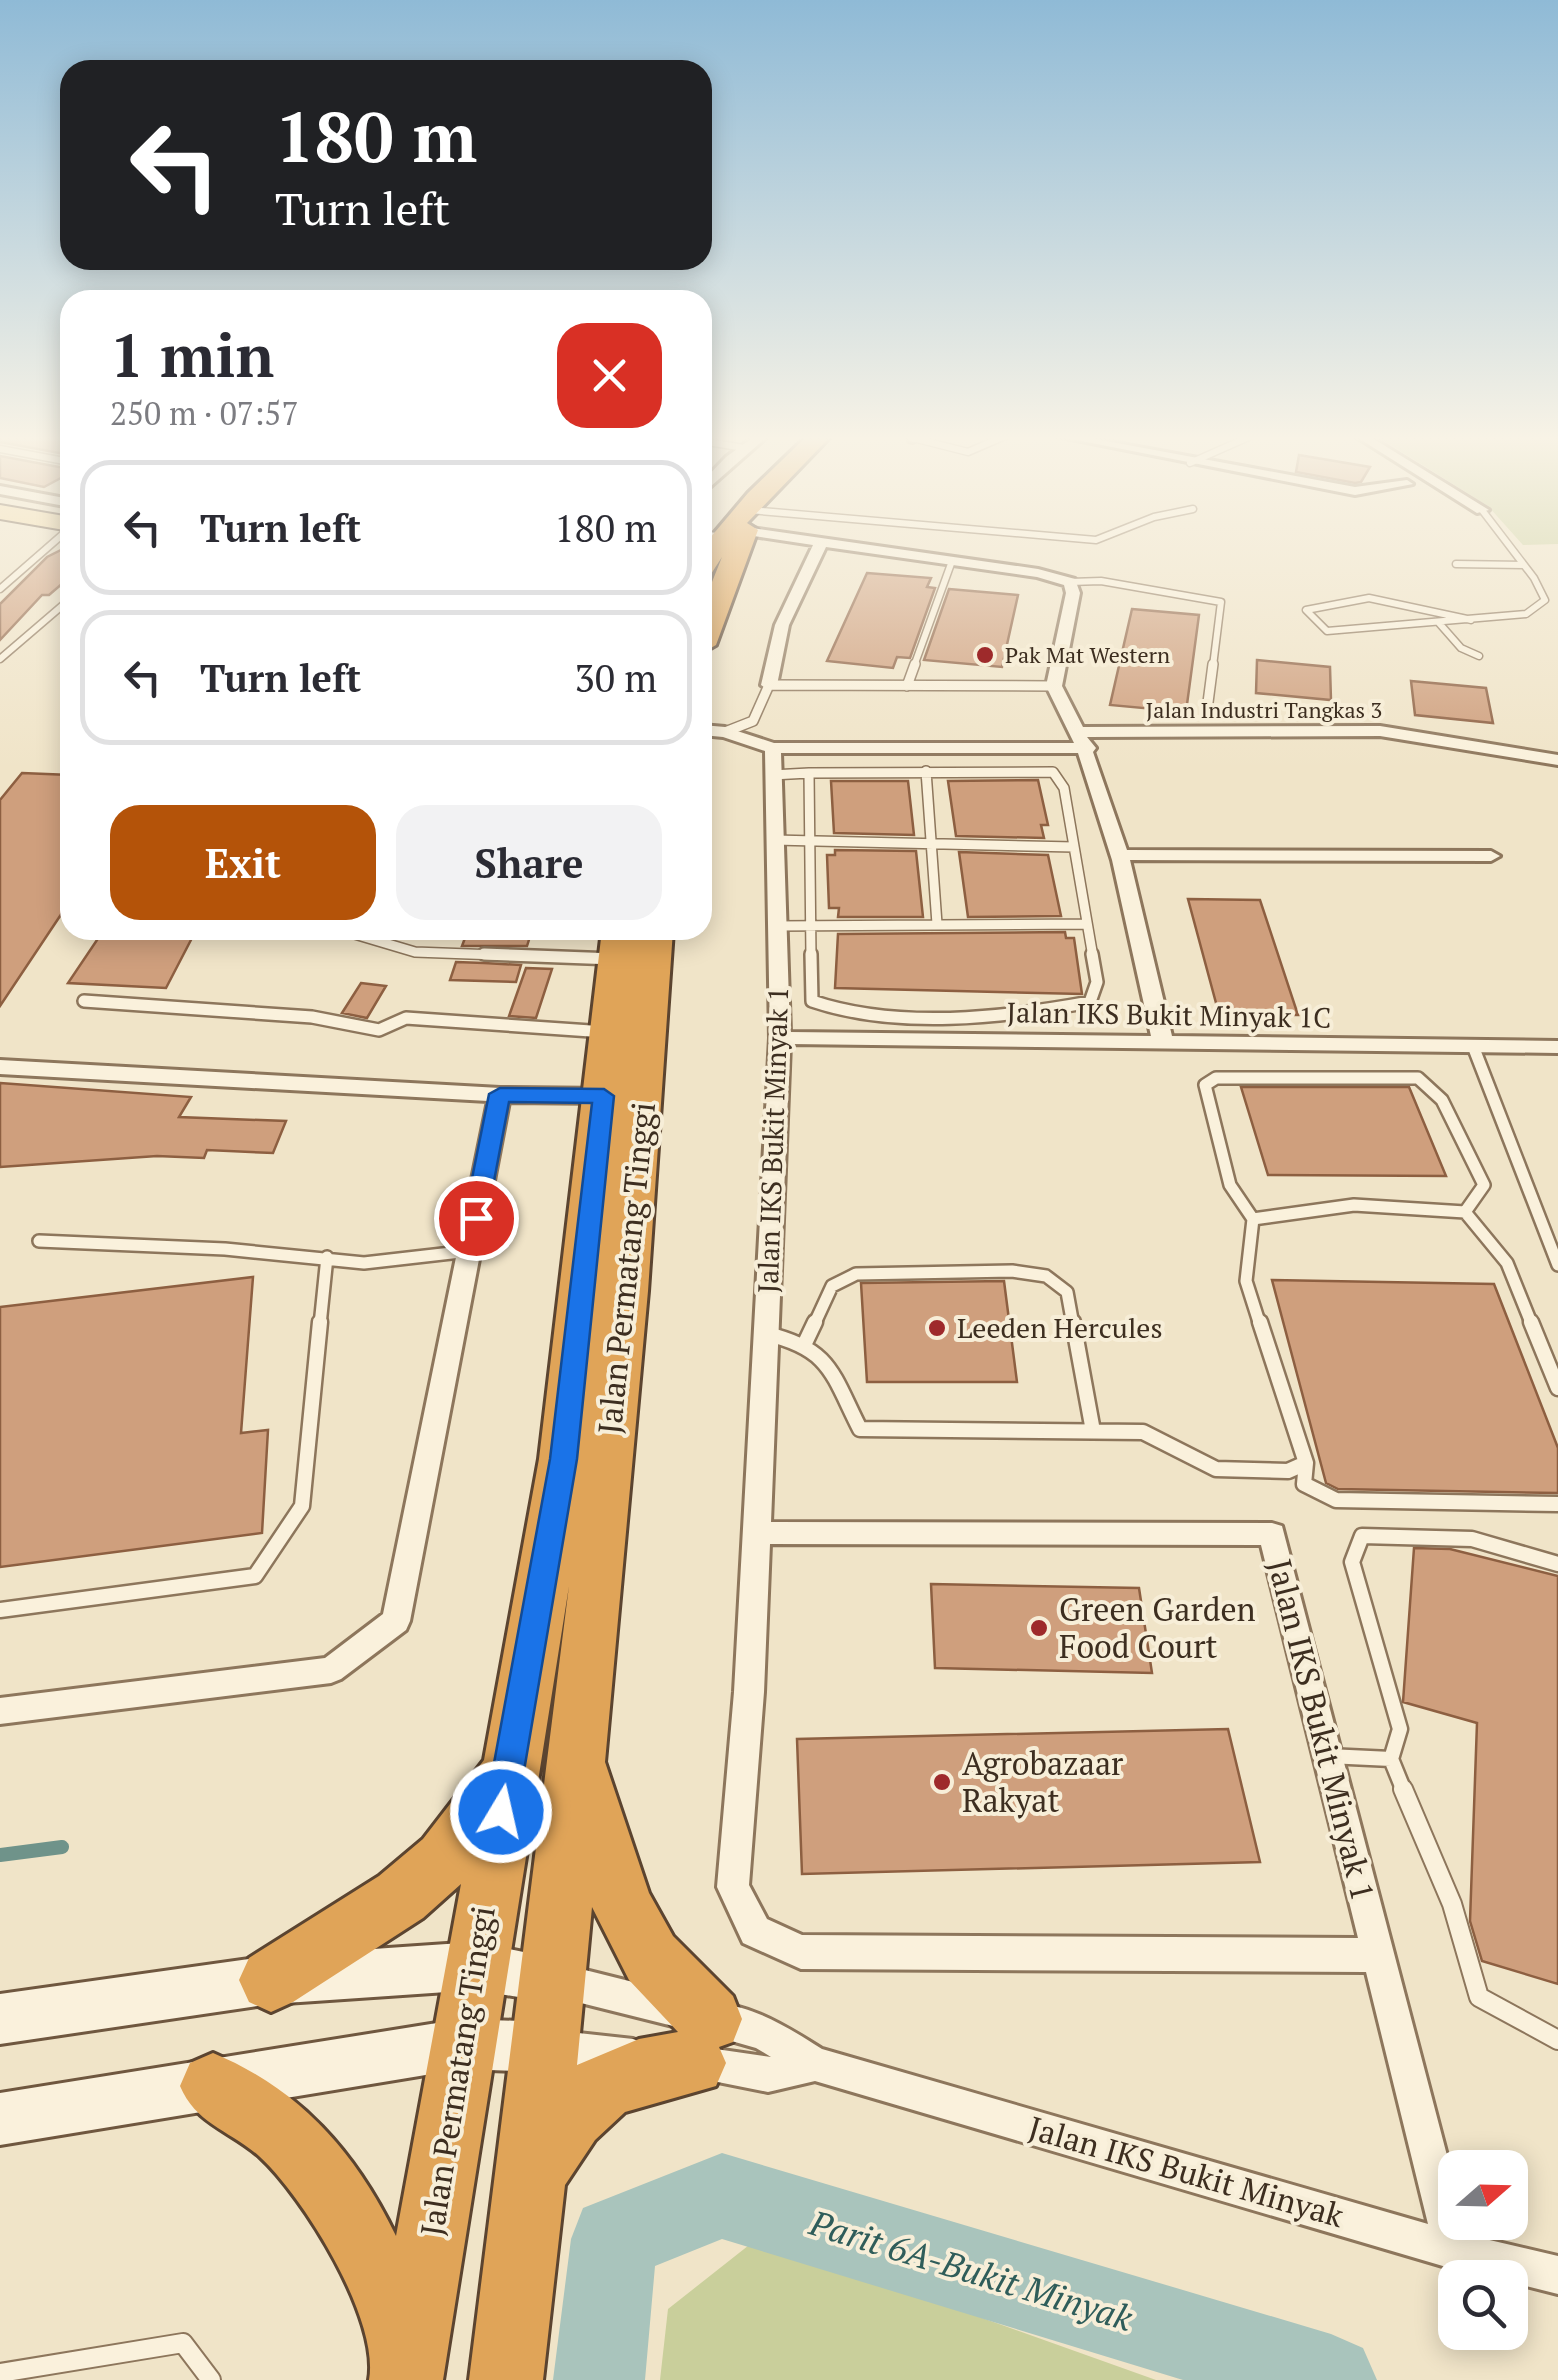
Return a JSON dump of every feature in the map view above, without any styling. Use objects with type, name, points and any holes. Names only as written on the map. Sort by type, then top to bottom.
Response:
[{"type":"highway","points":[[712,606],[727,547]]},
{"type":"highway","name":"Jalan Permatang Tinggi","points":[[506,2380],[534,2172],[578,1757],[636,945]]},
{"type":"highway","name":"Jalan Permatang Tinggi","points":[[408,2369],[624,1096]]},
{"type":"highway","points":[[534,2172],[571,2112],[593,2092],[702,2041],[622,1905],[578,1757]]},
{"type":"highway","points":[[271,1980],[354,1931],[444,1859],[507,1774]]},
{"type":"highway","points":[[213,2086],[281,2131],[316,2166],[355,2220],[408,2369]]},
{"type":"main road","points":[[0,2019],[271,1980],[476,1966],[554,1979]]},
{"type":"main road","points":[[0,2119],[462,2044],[547,2046]]},
{"type":"street","points":[[769,686],[782,625],[819,547]]},
{"type":"street","points":[[851,547],[1070,582],[1072,593],[1054,686],[1084,740],[1120,855],[1163,1042]]},
{"type":"street","name":"Jalan Industri Tangkas 3","points":[[712,731],[773,748],[1380,731],[1558,760]]},
{"type":"street","name":"Jalan IKS Bukit Minyak 1","points":[[773,748],[780,1038],[757,1532],[733,1887],[755,1932],[801,1952],[1378,1956]]},
{"type":"street","points":[[1120,855],[1491,856]]},
{"type":"street","name":"Jalan IKS Bukit Minyak 1C","points":[[780,1038],[1558,1047]]},
{"type":"street","points":[[0,1067],[500,1094],[624,1096]]},
{"type":"street","points":[[0,1711],[331,1670],[396,1622],[500,1094]]},
{"type":"street","name":"Jalan IKS Bukit Minyak 1","points":[[757,1532],[1272,1534],[1453,2250]]},
{"type":"street","name":"Jalan IKS Bukit Minyak","points":[[554,1979],[702,2041],[768,2074],[814,2064]]},
{"type":"street","name":"Jalan IKS Bukit Minyak","points":[[547,2046],[702,2041],[763,2032],[814,2064],[1453,2250],[1558,2274]]},
{"type":"lane","points":[[0,589],[47,547]]},
{"type":"lane","points":[[1471,620],[1360,595],[1338,596],[1306,610],[1328,632],[1439,623],[1471,620],[1526,614],[1545,600],[1510,547]]},
{"type":"lane","points":[[907,686],[952,561]]},
{"type":"lane","points":[[1456,564],[1524,565]]},
{"type":"lane","points":[[1070,582],[1101,581],[1222,602],[1207,710]]},
{"type":"lane","points":[[0,659],[60,608]]},
{"type":"lane","points":[[1439,623],[1460,648],[1479,656]]},
{"type":"lane","points":[[725,732],[754,722],[769,686],[1054,686]]},
{"type":"lane","points":[[772,775],[809,773],[926,771],[1052,772],[1064,788],[1098,982],[1090,1002],[1053,1010],[854,1016],[812,1001],[809,773]]},
{"type":"lane","points":[[926,771],[936,924]]},
{"type":"lane","points":[[774,840],[1074,847]]},
{"type":"lane","points":[[777,926],[1088,924]]},
{"type":"lane","points":[[375,940],[415,952],[636,945]]},
{"type":"lane","points":[[84,1001],[312,1017],[379,1030],[406,1018],[629,1032]]},
{"type":"lane","points":[[1473,1046],[1558,1265]]},
{"type":"lane","points":[[1465,1212],[1484,1185],[1442,1100],[1418,1078],[1216,1078],[1205,1086],[1230,1185],[1253,1219],[1246,1281],[1306,1463],[1304,1484],[1336,1500],[1558,1504]]},
{"type":"lane","points":[[1253,1219],[1354,1205],[1465,1212],[1507,1263],[1558,1388]]},
{"type":"lane","points":[[38,1241],[326,1257],[364,1263],[469,1252]]},
{"type":"lane","points":[[0,1610],[255,1576],[302,1506],[326,1257]]},
{"type":"lane","points":[[805,1344],[832,1286],[856,1274],[994,1270],[1046,1276],[1067,1292],[1094,1431]]},
{"type":"lane","points":[[766,1334],[805,1344],[828,1365],[860,1428],[1143,1432],[1216,1470],[1288,1471],[1306,1463]]},
{"type":"lane","points":[[1558,1564],[1472,1539],[1362,1536],[1352,1562],[1400,1729],[1390,1759],[1452,1904],[1479,1998],[1558,2040]]},
{"type":"lane","points":[[1328,1756],[1390,1759]]},
{"type":"lane","points":[[0,2373],[183,2343],[211,2380]]},
{"type":"green space","points":[[758,2238],[1156,2380],[660,2380],[668,2309]]},
{"type":"building","points":[[60,550],[60,586],[49,595],[42,595],[0,640],[0,604],[47,557]]},
{"type":"building","points":[[867,573],[931,578],[927,587],[935,588],[910,658],[897,657],[893,668],[827,661]]},
{"type":"building","points":[[949,589],[1018,595],[1002,667],[924,660]]},
{"type":"building","points":[[1132,609],[1199,615],[1186,712],[1110,705]]},
{"type":"building","points":[[1257,660],[1330,667],[1331,700],[1256,693]]},
{"type":"building","points":[[1411,681],[1486,688],[1493,723],[1415,715]]},
{"type":"building","points":[[22,773],[60,775],[60,916],[0,1006],[0,800]]},
{"type":"building","points":[[1038,780],[1048,825],[1041,825],[1044,838],[956,836],[948,781]]},
{"type":"building","points":[[831,781],[908,781],[914,835],[834,833]]},
{"type":"building","points":[[835,850],[916,851],[923,917],[838,917],[839,908],[829,908],[827,855],[835,855]]},
{"type":"building","points":[[959,852],[1048,855],[1061,916],[968,917]]},
{"type":"building","points":[[1188,899],[1260,900],[1298,1015],[1219,1014]]},
{"type":"building","points":[[1065,932],[1066,938],[1074,938],[1082,994],[835,988],[838,934]]},
{"type":"building","points":[[97,940],[191,940],[166,988],[68,983]]},
{"type":"building","points":[[464,940],[529,940],[527,946],[462,946]]},
{"type":"building","points":[[456,962],[521,965],[516,982],[450,980]]},
{"type":"building","points":[[526,968],[552,969],[536,1018],[509,1016]]},
{"type":"building","points":[[361,983],[386,986],[367,1018],[342,1013]]},
{"type":"building","points":[[0,1083],[191,1097],[179,1117],[286,1121],[273,1153],[207,1150],[204,1158],[157,1156],[0,1167]]},
{"type":"building","points":[[1241,1087],[1409,1087],[1446,1176],[1268,1175]]},
{"type":"building","points":[[253,1277],[241,1433],[268,1430],[262,1533],[0,1567],[0,1307]]},
{"type":"building","points":[[1272,1280],[1494,1284],[1558,1448],[1558,1493],[1338,1489],[1326,1483]]},
{"type":"building","name":"Leeden Hercules","points":[[1004,1281],[1017,1382],[867,1382],[861,1283]]},
{"type":"building","points":[[1414,1548],[1450,1549],[1558,1576],[1558,1984],[1482,1961],[1470,1921],[1477,1723],[1403,1702]]},
{"type":"building","name":"Green Garden Food Court","points":[[931,1584],[1139,1588],[1152,1673],[935,1668]]},
{"type":"building","points":[[1228,1729],[1260,1862],[802,1874],[797,1739]]},
{"type":"waterway","points":[[0,1855],[62,1847]]},
{"type":"waterway","name":"Parit 6A-Bukit Minyak","points":[[599,2380],[614,2239],[722,2196],[1331,2380]]},
{"type":"place","name":"Pak Mat Western","points":[[985,655]]},
{"type":"place","name":"Leeden Hercules","points":[[937,1328]]},
{"type":"place","name":"Green Garden Food Court","points":[[1039,1628]]},
{"type":"place","name":"Agrobazaar Rakyat","points":[[942,1782]]},
{"type":"route","points":[[476,1218],[500,1094],[604,1096],[564,1459],[501,1812]]}]
